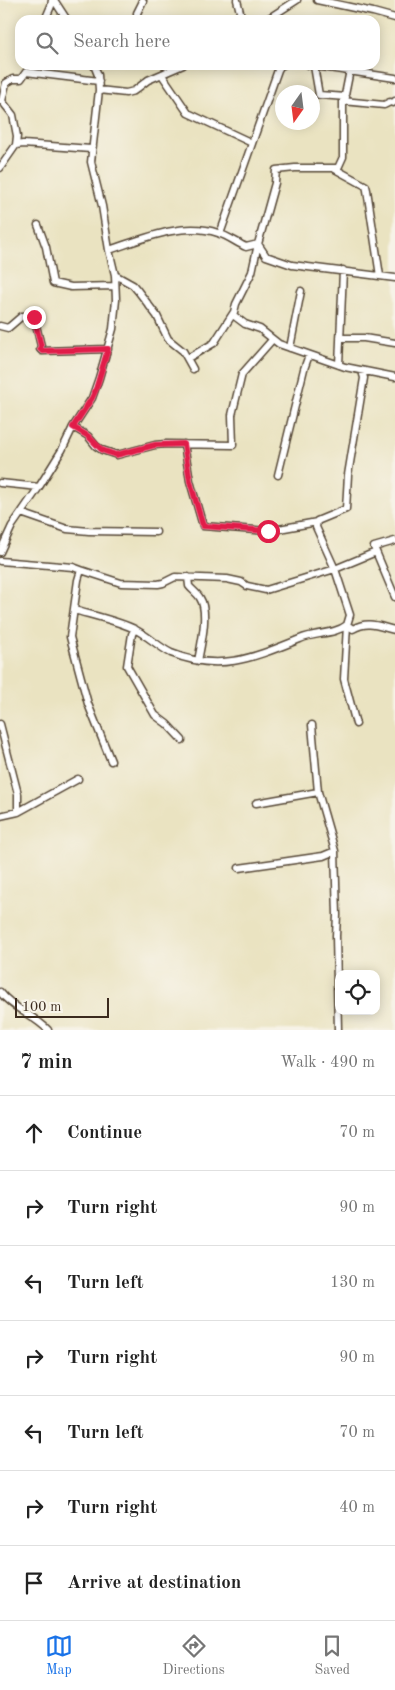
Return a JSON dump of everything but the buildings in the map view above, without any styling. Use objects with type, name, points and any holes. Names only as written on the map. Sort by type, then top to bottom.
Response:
[{"type":"street","points":[[47,15],[53,0]]},
{"type":"street","points":[[53,0],[64,15]]},
{"type":"street","points":[[137,15],[142,0]]},
{"type":"street","points":[[237,0],[241,15]]},
{"type":"street","points":[[274,15],[296,0]]},
{"type":"street","points":[[317,0],[395,18]]},
{"type":"street","points":[[1,167],[16,145],[17,136],[14,115],[1,101],[6,82],[13,79],[21,79],[26,70]]},
{"type":"street","points":[[38,70],[99,81]]},
{"type":"street","points":[[1,548],[92,398],[108,349],[115,313],[116,286],[102,206],[91,162],[99,90],[96,70]]},
{"type":"street","points":[[99,90],[126,93],[134,91],[148,80],[171,70]]},
{"type":"street","points":[[220,234],[278,70]]},
{"type":"street","points":[[315,70],[319,95],[384,105],[395,101]]},
{"type":"street","points":[[335,169],[341,166],[343,158],[344,99],[350,70],[395,78]]},
{"type":"street","points":[[162,74],[188,113],[252,143]]},
{"type":"street","points":[[16,145],[91,149]]},
{"type":"street","points":[[188,358],[214,343],[233,315],[236,304],[252,272],[275,183],[276,170],[295,168],[335,169],[366,186],[380,276]]},
{"type":"street","points":[[38,225],[46,247],[53,283],[71,287],[116,286]]},
{"type":"street","points":[[109,250],[167,232],[191,229],[207,230],[220,234],[246,247],[258,244]]},
{"type":"street","points":[[258,244],[266,256],[292,265],[317,270],[343,270],[395,278]]},
{"type":"street","points":[[339,365],[343,270]]},
{"type":"street","points":[[115,275],[133,285],[157,316],[168,339],[183,352],[194,369]]},
{"type":"street","points":[[290,348],[301,292]]},
{"type":"street","points":[[233,315],[245,324],[260,330],[275,343],[339,365],[395,377]]},
{"type":"street","points":[[0,326],[8,328],[22,316],[34,317],[42,351],[108,349]]},
{"type":"street","points":[[340,338],[364,338],[395,343]]},
{"type":"street","points":[[73,427],[88,436],[102,450],[116,455],[155,445],[233,445],[232,415],[242,374],[272,340]]},
{"type":"street","points":[[278,475],[304,368],[309,355]]},
{"type":"street","points":[[184,444],[190,481],[203,526],[268,531],[317,522],[346,509],[348,475],[364,378],[362,371]]},
{"type":"street","points":[[0,483],[39,487]]},
{"type":"street","points":[[21,513],[67,529],[156,532]]},
{"type":"street","points":[[317,522],[316,531],[335,569],[350,615],[347,625],[344,679],[356,724]]},
{"type":"street","points":[[395,541],[374,547],[395,597]]},
{"type":"street","points":[[0,561],[72,568],[121,583],[158,584],[175,577],[188,577],[227,579],[266,590],[335,569],[376,552]]},
{"type":"street","points":[[81,570],[70,637],[88,704],[111,761]]},
{"type":"street","points":[[188,577],[189,586],[201,600],[204,625],[198,661]]},
{"type":"street","points":[[74,610],[135,629],[170,652],[214,664],[240,660],[311,634],[340,630],[347,625]]},
{"type":"street","points":[[347,625],[353,629],[358,626],[377,624],[383,628],[395,630]]},
{"type":"street","points":[[135,629],[132,634],[127,666],[155,715],[167,724],[182,740]]},
{"type":"street","points":[[0,724],[18,794],[18,812]]},
{"type":"street","points":[[312,726],[318,792],[334,851],[337,916],[338,1030]]},
{"type":"street","points":[[0,816],[18,812],[78,779]]},
{"type":"street","points":[[256,803],[318,792]]},
{"type":"street","points":[[238,868],[323,856],[334,851]]},
{"type":"street","points":[[0,992],[20,1011],[40,1021],[48,1030]]},
{"type":"route","points":[[34,317],[42,351],[108,349],[92,398],[73,427],[88,436],[102,450],[116,455],[155,445],[184,444],[190,481],[203,526],[268,531]]}]
